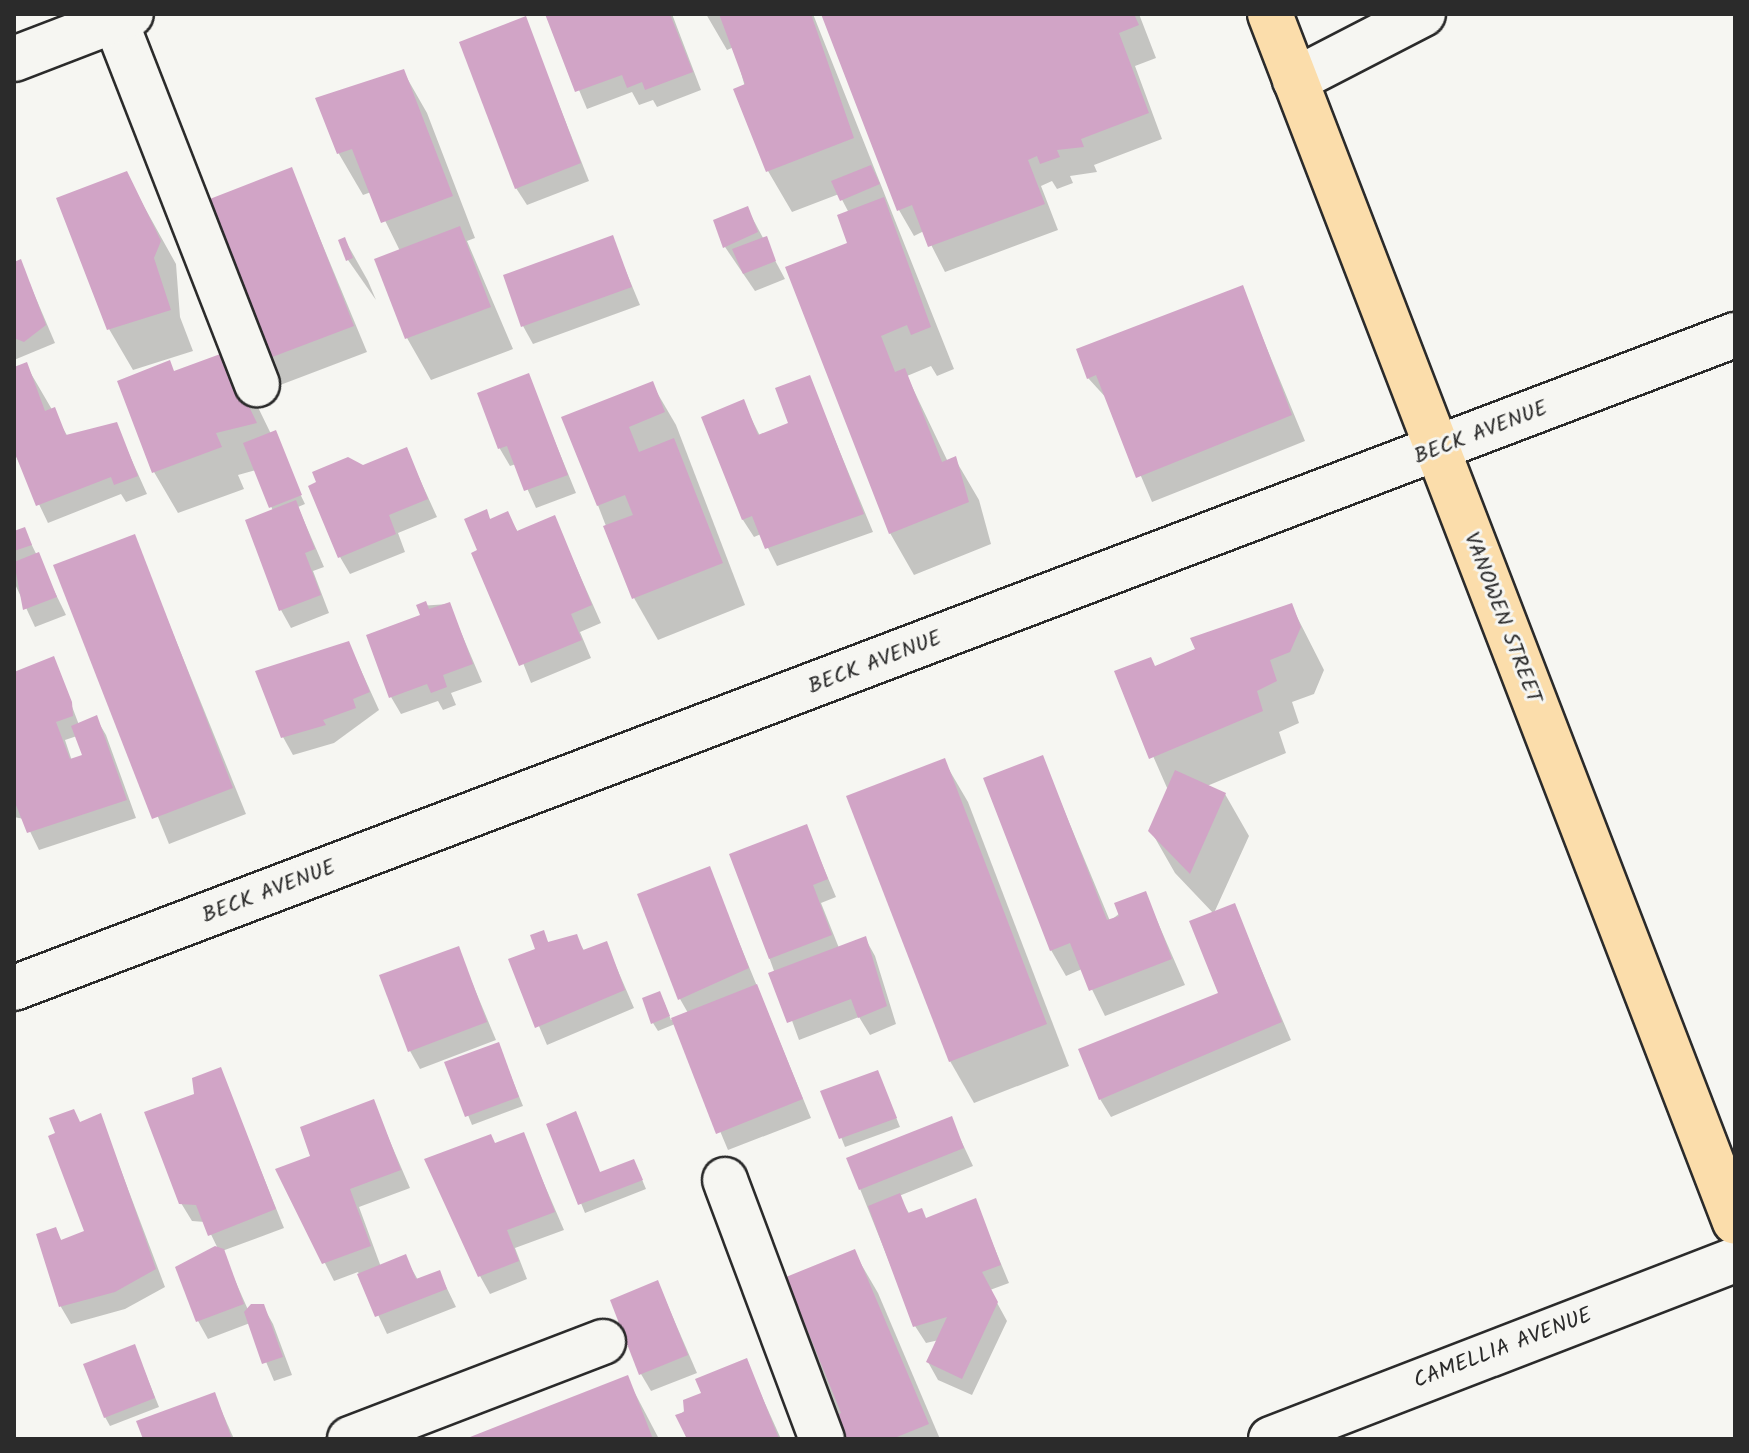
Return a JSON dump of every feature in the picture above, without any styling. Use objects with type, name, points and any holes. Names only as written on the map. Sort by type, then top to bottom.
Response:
[{"type":"main road","name":"VANOWEN STREET","points":[[1270,14],[1735,1222]]},
{"type":"street","points":[[1295,80],[1423,14]]},
{"type":"street","points":[[14,59],[123,17],[257,384]]},
{"type":"street","name":"BECK AVENUE","points":[[14,988],[1735,335]]},
{"type":"street","points":[[725,1180],[822,1439]]},
{"type":"street","name":"CAMELLIA AVENUE","points":[[1271,1439],[1735,1260]]},
{"type":"street","points":[[350,1439],[603,1342]]},
{"type":"building","points":[[545,14],[670,14],[693,72],[645,90],[642,82],[627,88],[622,75],[575,92]]},
{"type":"building","points":[[719,14],[811,14],[854,138],[766,172],[733,89],[745,84]]},
{"type":"building","points":[[821,14],[1134,14],[1139,25],[1119,33],[1149,113],[1081,139],[1084,147],[1057,150],[1060,157],[1040,164],[1037,156],[1028,160],[1045,204],[928,247],[912,205],[897,211]]},
{"type":"building","points":[[526,16],[581,163],[515,189],[459,42]]},
{"type":"building","points":[[404,69],[453,196],[381,223],[352,149],[337,154],[315,98]]},
{"type":"building","points":[[871,165],[880,184],[840,201],[831,181]]},
{"type":"building","points":[[292,167],[354,326],[259,362],[197,204]]},
{"type":"building","points":[[127,171],[161,241],[154,258],[171,310],[107,330],[56,198]]},
{"type":"building","points":[[884,197],[931,327],[911,335],[907,325],[881,336],[895,372],[905,368],[942,462],[956,456],[969,502],[889,534],[785,267],[847,243],[837,215]]},
{"type":"building","points":[[748,206],[758,232],[723,248],[713,220]]},
{"type":"building","points":[[460,226],[491,307],[405,339],[374,259]]},
{"type":"building","points":[[613,235],[632,287],[521,327],[503,275]]},
{"type":"building","points":[[767,236],[776,261],[743,274],[732,249]]},
{"type":"building","points":[[345,237],[353,258],[346,261],[338,240]]},
{"type":"building","points":[[21,259],[46,325],[24,342],[14,338],[14,262]]},
{"type":"building","points":[[1243,285],[1292,415],[1136,478],[1096,375],[1087,379],[1076,349]]},
{"type":"building","points":[[223,353],[257,423],[216,433],[222,447],[152,473],[117,381],[170,360],[174,371]]},
{"type":"building","points":[[27,362],[45,411],[55,407],[66,435],[117,422],[138,476],[114,485],[111,477],[36,506],[14,451],[14,367]]},
{"type":"building","points":[[529,373],[568,475],[524,491],[507,446],[498,449],[477,393]]},
{"type":"building","points":[[810,375],[864,514],[765,549],[752,516],[742,520],[701,417],[744,399],[758,435],[788,423],[775,388]]},
{"type":"building","points":[[653,381],[665,412],[629,427],[639,452],[674,438],[723,563],[632,599],[603,526],[633,515],[625,495],[597,506],[561,417]]},
{"type":"building","points":[[276,430],[302,495],[269,508],[243,443]]},
{"type":"building","points":[[407,447],[428,499],[389,515],[396,534],[338,558],[308,486],[316,482],[312,472],[348,457],[363,465]]},
{"type":"building","points":[[296,500],[315,549],[305,553],[321,595],[279,611],[245,520]]},
{"type":"building","points":[[487,509],[490,519],[508,511],[517,531],[555,515],[592,605],[571,614],[582,640],[519,666],[471,553],[477,550],[464,519]]},
{"type":"building","points":[[25,527],[32,545],[14,551],[14,531]]},
{"type":"building","points":[[135,534],[233,788],[152,819],[53,565]]},
{"type":"building","points":[[39,552],[57,597],[23,610],[14,562]]},
{"type":"building","points":[[426,601],[429,609],[450,602],[473,664],[443,675],[447,687],[431,693],[427,684],[389,698],[366,635],[420,615],[416,605]]},
{"type":"building","points":[[1292,603],[1301,627],[1290,652],[1270,660],[1277,681],[1257,691],[1263,711],[1149,759],[1114,671],[1151,657],[1155,666],[1195,649],[1190,638]]},
{"type":"building","points":[[349,641],[370,692],[353,699],[356,708],[323,720],[326,725],[281,738],[255,671]]},
{"type":"building","points":[[54,656],[72,702],[73,716],[56,722],[70,759],[82,755],[71,726],[97,715],[127,800],[27,833],[14,800],[14,672]]},
{"type":"building","points":[[1043,755],[1107,920],[1119,916],[1114,903],[1146,891],[1172,959],[1089,991],[1070,943],[1050,951],[983,778]]},
{"type":"building","points":[[945,758],[1047,1024],[949,1062],[846,796]]},
{"type":"building","points":[[1175,770],[1226,793],[1190,874],[1148,831]]},
{"type":"building","points":[[807,824],[828,879],[813,885],[832,935],[769,959],[729,854]]},
{"type":"building","points":[[710,866],[749,968],[678,1000],[637,894]]},
{"type":"building","points":[[1235,903],[1282,1022],[1099,1100],[1078,1049],[1218,993],[1189,921]]},
{"type":"building","points":[[544,930],[548,942],[577,934],[583,950],[607,941],[625,990],[535,1028],[508,959],[535,949],[530,935]]},
{"type":"building","points":[[866,936],[887,1006],[858,1018],[851,999],[787,1023],[768,973]]},
{"type":"building","points":[[459,946],[487,1022],[408,1052],[379,975]]},
{"type":"building","points":[[757,984],[803,1099],[716,1134],[671,1018]]},
{"type":"building","points":[[660,991],[670,1016],[651,1024],[642,998]]},
{"type":"building","points":[[499,1042],[519,1097],[465,1117],[444,1062]]},
{"type":"building","points":[[221,1067],[276,1209],[208,1236],[196,1205],[179,1204],[144,1112],[194,1094],[192,1078]]},
{"type":"building","points":[[878,1070],[897,1118],[839,1139],[820,1091]]},
{"type":"building","points":[[374,1099],[401,1170],[350,1189],[371,1246],[322,1264],[275,1169],[310,1156],[300,1127]]},
{"type":"building","points":[[74,1109],[80,1122],[101,1113],[156,1269],[115,1292],[59,1307],[36,1234],[56,1227],[61,1240],[84,1231],[48,1136],[55,1133],[49,1118]]},
{"type":"building","points":[[576,1111],[600,1172],[634,1159],[643,1180],[578,1205],[546,1124]]},
{"type":"building","points":[[952,1116],[964,1148],[859,1190],[846,1158]]},
{"type":"building","points":[[524,1132],[555,1212],[507,1230],[519,1261],[478,1277],[424,1159],[491,1134],[495,1143]]},
{"type":"building","points":[[900,1193],[908,1213],[922,1208],[926,1218],[976,1198],[1001,1265],[982,1272],[998,1302],[962,1379],[926,1362],[947,1317],[913,1327],[868,1206]]},
{"type":"building","points":[[215,1246],[224,1249],[244,1304],[196,1322],[175,1267]]},
{"type":"building","points":[[855,1249],[929,1424],[892,1439],[846,1439],[839,1429],[834,1416],[841,1413],[786,1277]]},
{"type":"building","points":[[406,1254],[416,1279],[440,1270],[447,1289],[375,1317],[357,1274]]},
{"type":"building","points":[[658,1280],[688,1355],[639,1375],[610,1300]]},
{"type":"building","points":[[251,1304],[264,1304],[283,1357],[262,1364],[244,1312]]},
{"type":"building","points":[[135,1344],[155,1398],[104,1418],[83,1364]]},
{"type":"building","points":[[747,1358],[779,1439],[687,1439],[675,1415],[684,1412],[683,1400],[701,1393],[695,1379]]},
{"type":"building","points":[[628,1375],[653,1439],[465,1439]]},
{"type":"building","points":[[215,1392],[232,1439],[143,1439],[136,1421]]}]
